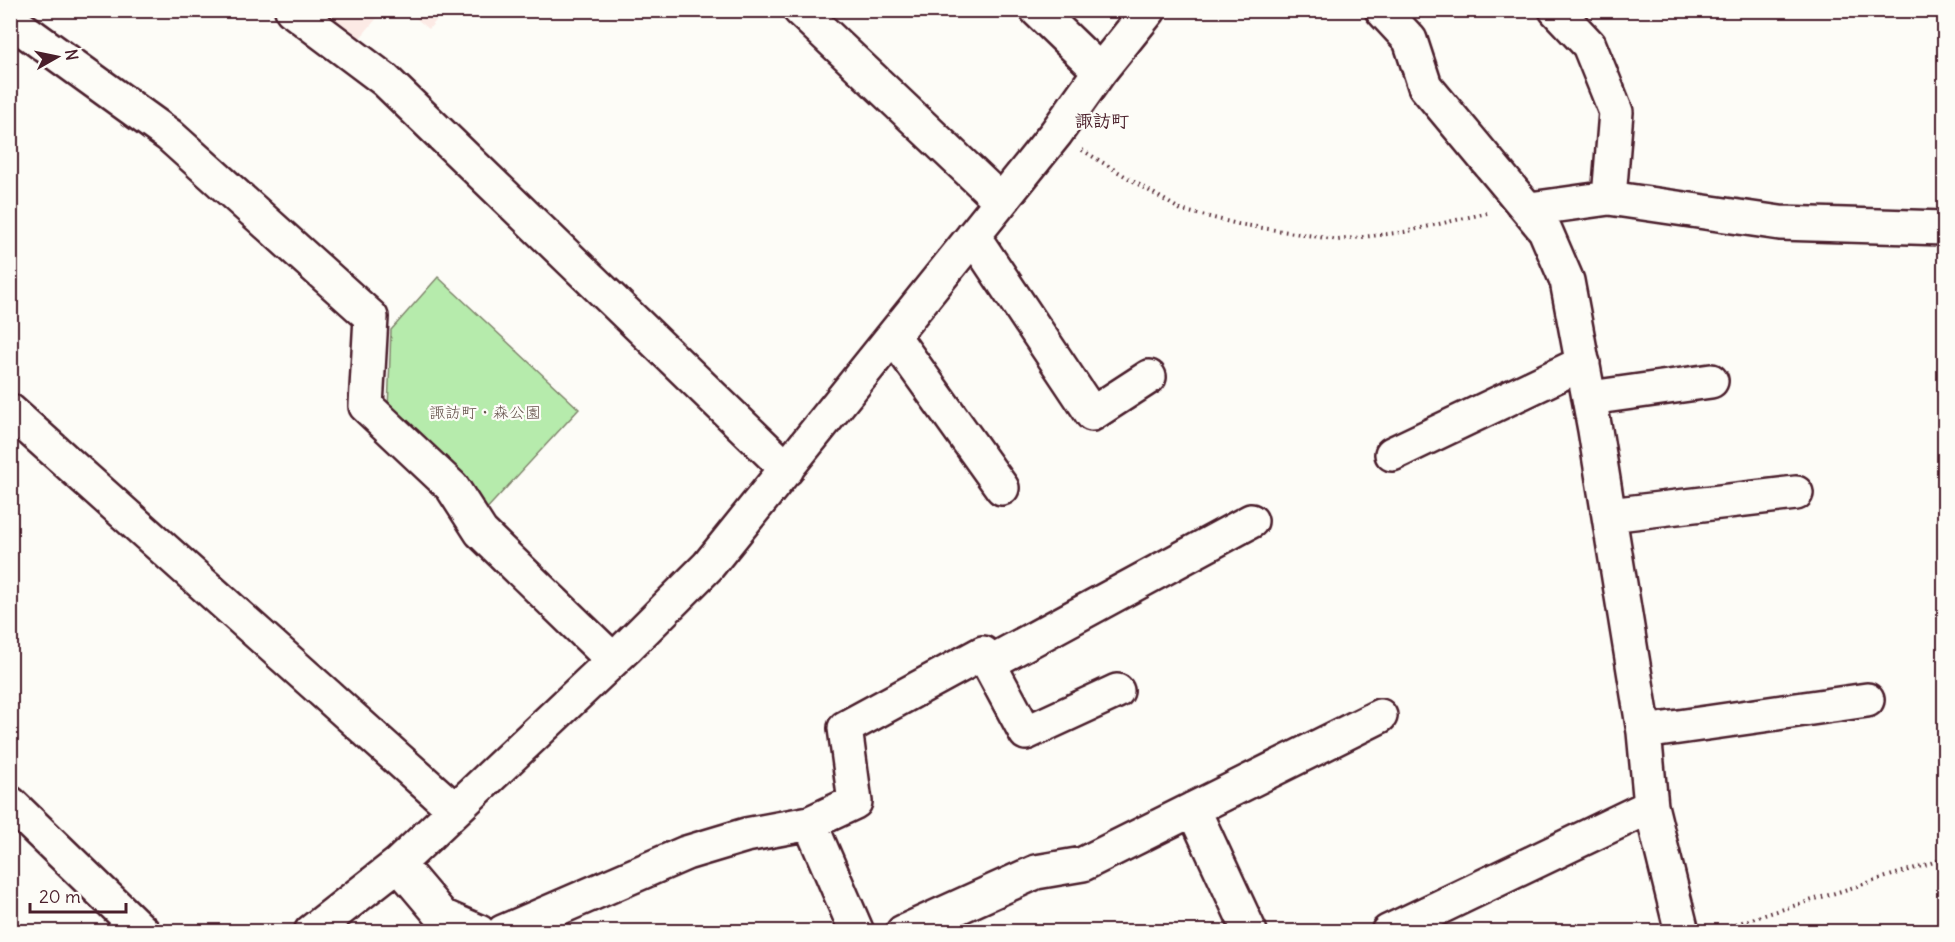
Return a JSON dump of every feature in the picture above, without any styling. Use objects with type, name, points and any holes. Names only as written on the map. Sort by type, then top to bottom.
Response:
[{"type":"street","points":[[292,10],[385,80],[787,469]]},
{"type":"street","points":[[800,10],[1001,201]]},
{"type":"street","points":[[1037,10],[1100,71]]},
{"type":"street","points":[[311,932],[398,864],[613,660],[708,566],[1056,134],[1100,71],[1149,10]]},
{"type":"street","points":[[1382,10],[1410,40],[1425,86],[1476,150],[1530,209],[1545,230],[1567,281],[1590,398],[1644,732],[1651,806],[1682,932]]},
{"type":"street","points":[[1556,10],[1589,45],[1616,112],[1609,198]]},
{"type":"street","points":[[10,20],[169,135],[371,316],[366,406],[452,487],[481,532],[613,660]]},
{"type":"street","points":[[1530,209],[1609,198],[1780,223],[1944,228]]},
{"type":"street","points":[[973,236],[1092,414],[1149,377]]},
{"type":"street","points":[[893,336],[1002,488]]},
{"type":"street","points":[[1392,454],[1583,363]]},
{"type":"street","points":[[1590,398],[1711,381]]},
{"type":"street","points":[[10,411],[455,810]]},
{"type":"street","points":[[1609,515],[1796,493]]},
{"type":"street","points":[[988,663],[1251,521]]},
{"type":"street","points":[[503,932],[686,853],[746,835],[810,823],[855,802],[845,729],[983,653],[1026,733],[1117,691]]},
{"type":"street","points":[[1644,732],[1867,700]]},
{"type":"street","points":[[903,932],[1036,872],[1083,864],[1380,716]]},
{"type":"street","points":[[10,802],[143,932]]},
{"type":"street","points":[[1388,932],[1651,806]]},
{"type":"street","points":[[1193,809],[1250,932]]},
{"type":"street","points":[[810,823],[857,932]]},
{"type":"street","points":[[398,864],[442,916],[479,932]]},
{"type":"path","points":[[1056,134],[1181,210],[1260,227],[1338,240],[1404,232],[1481,214],[1530,209]]},
{"type":"path","points":[[1712,932],[1944,859]]},
{"type":"shaded area","points":[[311,11],[383,11],[354,45]]},
{"type":"shaded area","points":[[407,11],[444,11],[429,29]]},
{"type":"green space","name":"諏訪町・森公園","points":[[438,277],[579,409],[483,513],[388,410],[391,330]]},
{"type":"building","points":[[376,925],[421,929],[421,932],[375,932]]},
{"type":"district","name":"諏訪町","points":[[1102,120]]}]
